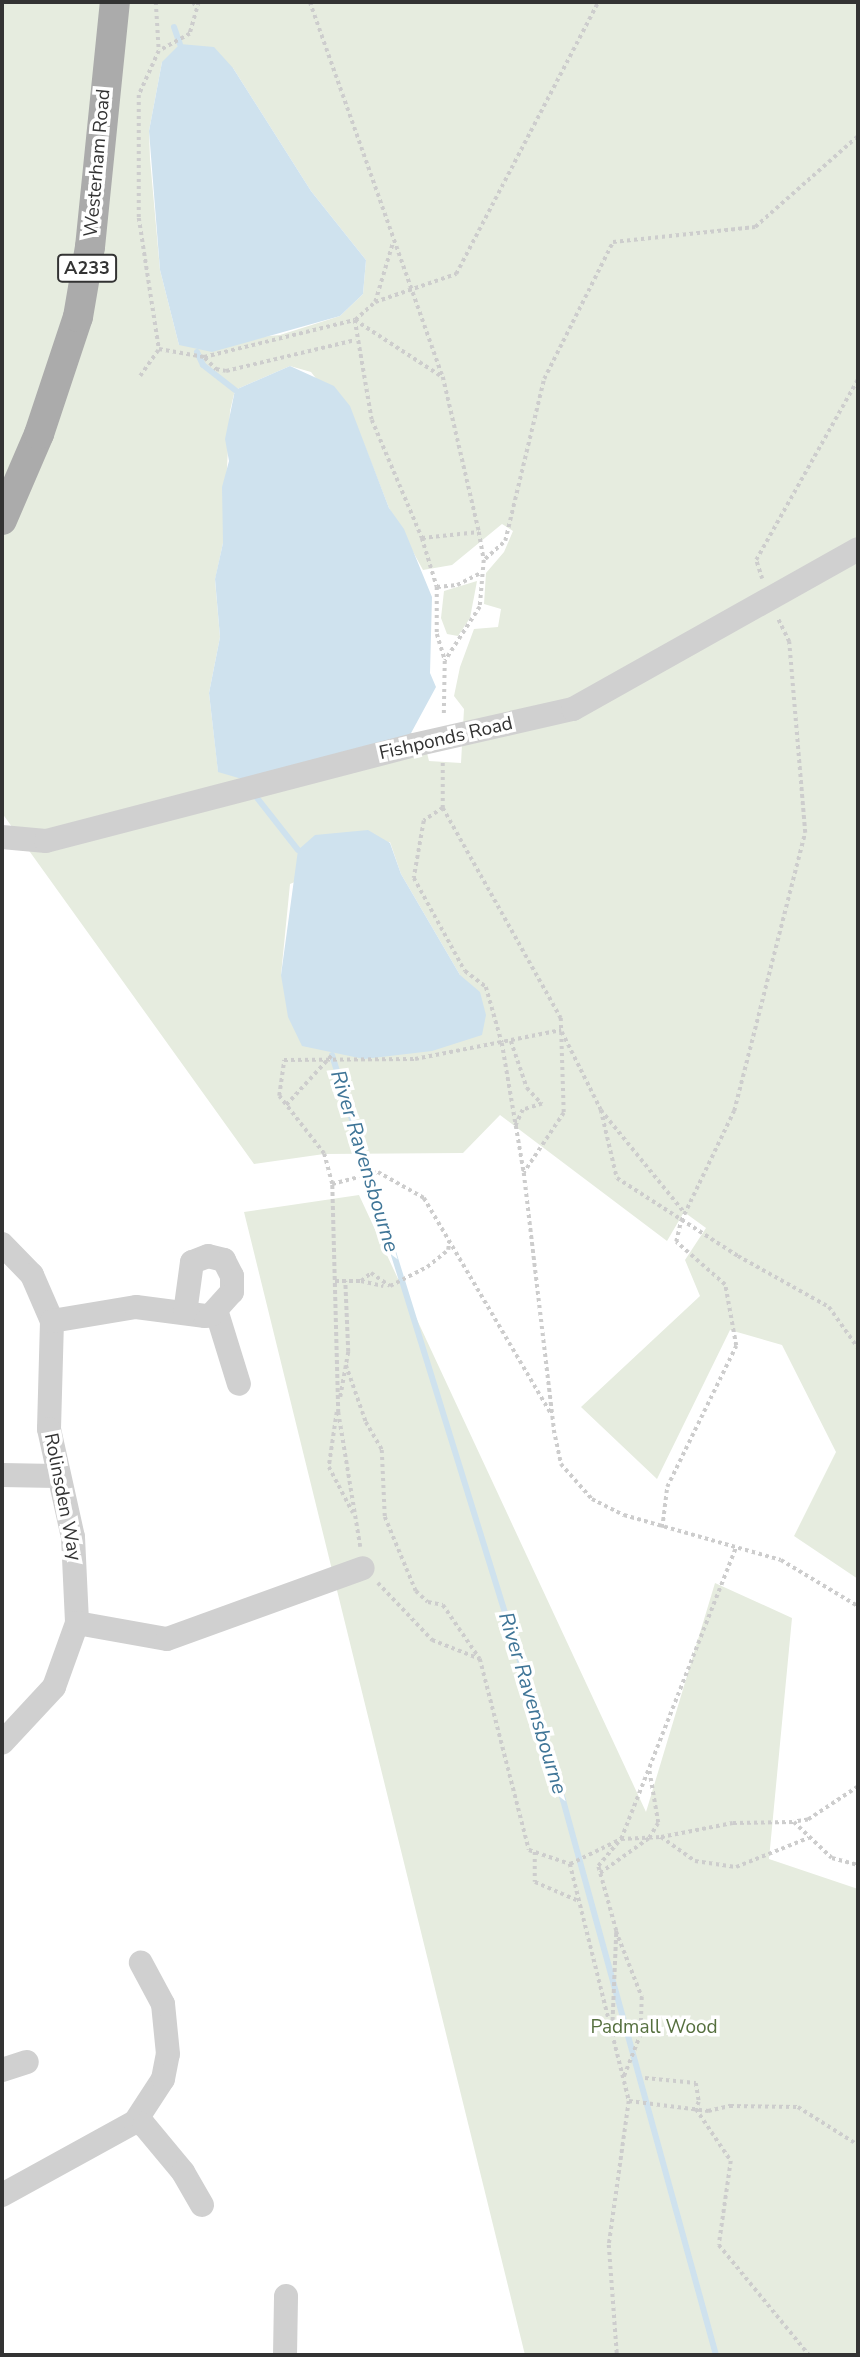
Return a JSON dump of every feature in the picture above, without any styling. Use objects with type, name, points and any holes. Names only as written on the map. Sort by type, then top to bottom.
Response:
[{"type":"main road","name":"Westerham Road","points":[[2,520],[39,434],[78,317],[90,247],[115,2]]},
{"type":"street","name":"Fishponds Road","points":[[2,837],[46,841],[573,709],[858,549]]},
{"type":"street","name":"Rolinsden Way","points":[[2,1244],[32,1275],[52,1321],[49,1429],[56,1476],[73,1537],[77,1623],[54,1687],[2,1743]]},
{"type":"street","points":[[52,1321],[136,1307],[202,1314],[239,1384]]},
{"type":"street","points":[[2,1475],[56,1476]]},
{"type":"street","points":[[77,1623],[149,1639],[206,1628],[363,1568]]},
{"type":"street","points":[[2,2195],[135,2122],[163,2079],[168,2054],[163,2004],[141,1963]]},
{"type":"street","points":[[2,2070],[27,2062]]},
{"type":"street","points":[[135,2122],[144,2125],[183,2172],[202,2204]]},
{"type":"street","points":[[285,2355],[286,2297]]},
{"type":"path","points":[[156,2],[159,51]]},
{"type":"path","points":[[193,2],[197,8]]},
{"type":"path","points":[[140,376],[159,349],[139,218],[139,95],[159,51],[167,44],[190,34],[198,2]]},
{"type":"path","points":[[310,2],[410,291],[443,377],[480,532],[484,559],[480,607],[445,661],[437,634],[437,587],[422,538],[372,420],[355,340],[355,320]]},
{"type":"path","points":[[159,349],[204,357],[355,320],[375,302],[456,274],[598,2]]},
{"type":"path","points":[[484,559],[505,541],[544,379],[613,242],[755,227],[858,136]]},
{"type":"path","points":[[375,302],[393,242]]},
{"type":"path","points":[[355,320],[443,377]]},
{"type":"path","points":[[204,357],[216,369],[226,371],[355,340]]},
{"type":"path","points":[[662,1528],[667,1487],[736,1346],[725,1285],[676,1242],[681,1221],[734,1111],[805,833],[789,642],[769,601],[756,560],[858,379]]},
{"type":"path","points":[[422,538],[480,532]]},
{"type":"path","points":[[437,587],[457,585],[481,572]]},
{"type":"path","points":[[684,1212],[601,1110],[561,1030],[550,997],[443,808],[424,821],[414,878],[465,971],[486,987],[502,1043],[514,1129],[524,1173],[561,1464],[592,1499],[662,1528],[781,1560],[858,1606]]},
{"type":"path","points":[[480,1659],[432,1640],[363,1568],[338,1408],[332,1184],[324,1154],[279,1096],[284,1060],[415,1059],[561,1030]]},
{"type":"path","points":[[524,1173],[564,1113],[561,1030]]},
{"type":"path","points":[[511,1041],[527,1088],[542,1104],[523,1110],[514,1129]]},
{"type":"path","points":[[286,1105],[332,1055]]},
{"type":"path","points":[[601,1110],[617,1178],[681,1221],[829,1307],[858,1348]]},
{"type":"path","points":[[332,1184],[378,1172],[424,1198],[553,1417]]},
{"type":"path","points":[[335,1281],[385,1286],[427,1267],[448,1250],[449,1239]]},
{"type":"path","points":[[361,1282],[371,1273],[385,1286]]},
{"type":"path","points":[[345,1281],[346,1365],[329,1466],[355,1516]]},
{"type":"path","points":[[346,1365],[366,1422],[382,1450],[385,1517],[416,1591],[428,1602],[443,1605],[480,1659],[528,1850],[570,1864],[621,1839],[661,1837],[733,1823],[808,1820],[858,1787]]},
{"type":"path","points":[[623,2078],[641,2034],[642,1997],[616,1931],[598,1866],[621,1839],[735,1549]]},
{"type":"path","points":[[600,1873],[649,1838],[658,1823],[648,1770]]},
{"type":"path","points":[[794,1822],[832,1858],[858,1865]]},
{"type":"path","points":[[661,1837],[695,1861],[736,1867],[808,1838]]},
{"type":"path","points":[[535,1852],[535,1882],[579,1901]]},
{"type":"path","points":[[570,1864],[629,2101],[609,2245],[617,2355]]},
{"type":"path","points":[[612,2034],[616,1931]]},
{"type":"path","points":[[645,2078],[695,2083],[699,2102],[695,2109]]},
{"type":"path","points":[[629,2101],[695,2109],[798,2107],[858,2145]]},
{"type":"path","points":[[695,2109],[731,2161],[719,2245],[809,2355]]},
{"type":"green space","points":[[2,2],[858,2],[858,1579],[794,1536],[836,1452],[782,1345],[730,1330],[657,1479],[581,1407],[700,1296],[685,1260],[706,1228],[684,1212],[667,1241],[500,1115],[463,1153],[324,1154],[254,1164],[2,813]],"holes":[[[162,62],[233,68],[311,191],[366,260],[363,294],[340,316],[280,335],[179,345],[160,270],[150,159],[149,131]],[[290,366],[311,372],[360,434],[389,508],[423,570],[452,565],[502,524],[513,531],[504,552],[486,573],[484,604],[501,609],[498,627],[474,629],[460,667],[454,696],[464,709],[461,763],[429,761],[427,753],[218,771],[209,693],[220,637],[215,580],[223,543],[230,411],[235,390]],[[390,842],[401,874],[460,975],[281,975],[290,884]]]},
{"type":"green space","points":[[477,581],[470,618],[458,636],[447,634],[441,618],[444,591]]},
{"type":"green space","name":"Padmall Wood","points":[[359,1195],[646,1812],[715,1583],[792,1618],[769,1859],[858,1889],[858,2355],[525,2355],[244,1212]]},
{"type":"water","points":[[180,44],[214,47],[233,68],[311,191],[366,260],[363,294],[340,316],[212,352],[179,345],[160,270],[149,131],[162,62]]},
{"type":"water","points":[[290,366],[334,386],[350,406],[389,508],[404,529],[432,597],[430,673],[436,687],[410,735],[242,779],[218,772],[209,693],[220,637],[215,579],[223,543],[222,487],[229,461],[225,439],[235,390]]},
{"type":"water","points":[[368,830],[390,843],[401,874],[460,975],[480,992],[486,1015],[482,1035],[432,1051],[364,1059],[302,1046],[288,1017],[281,975],[298,850],[315,835]]},
{"type":"waterway","points":[[174,27],[180,44]]},
{"type":"waterway","points":[[197,352],[203,365],[235,390]]},
{"type":"waterway","points":[[254,794],[298,850]]},
{"type":"waterway","name":"River Ravensbourne","points":[[332,1055],[563,1800],[716,2355]]}]
